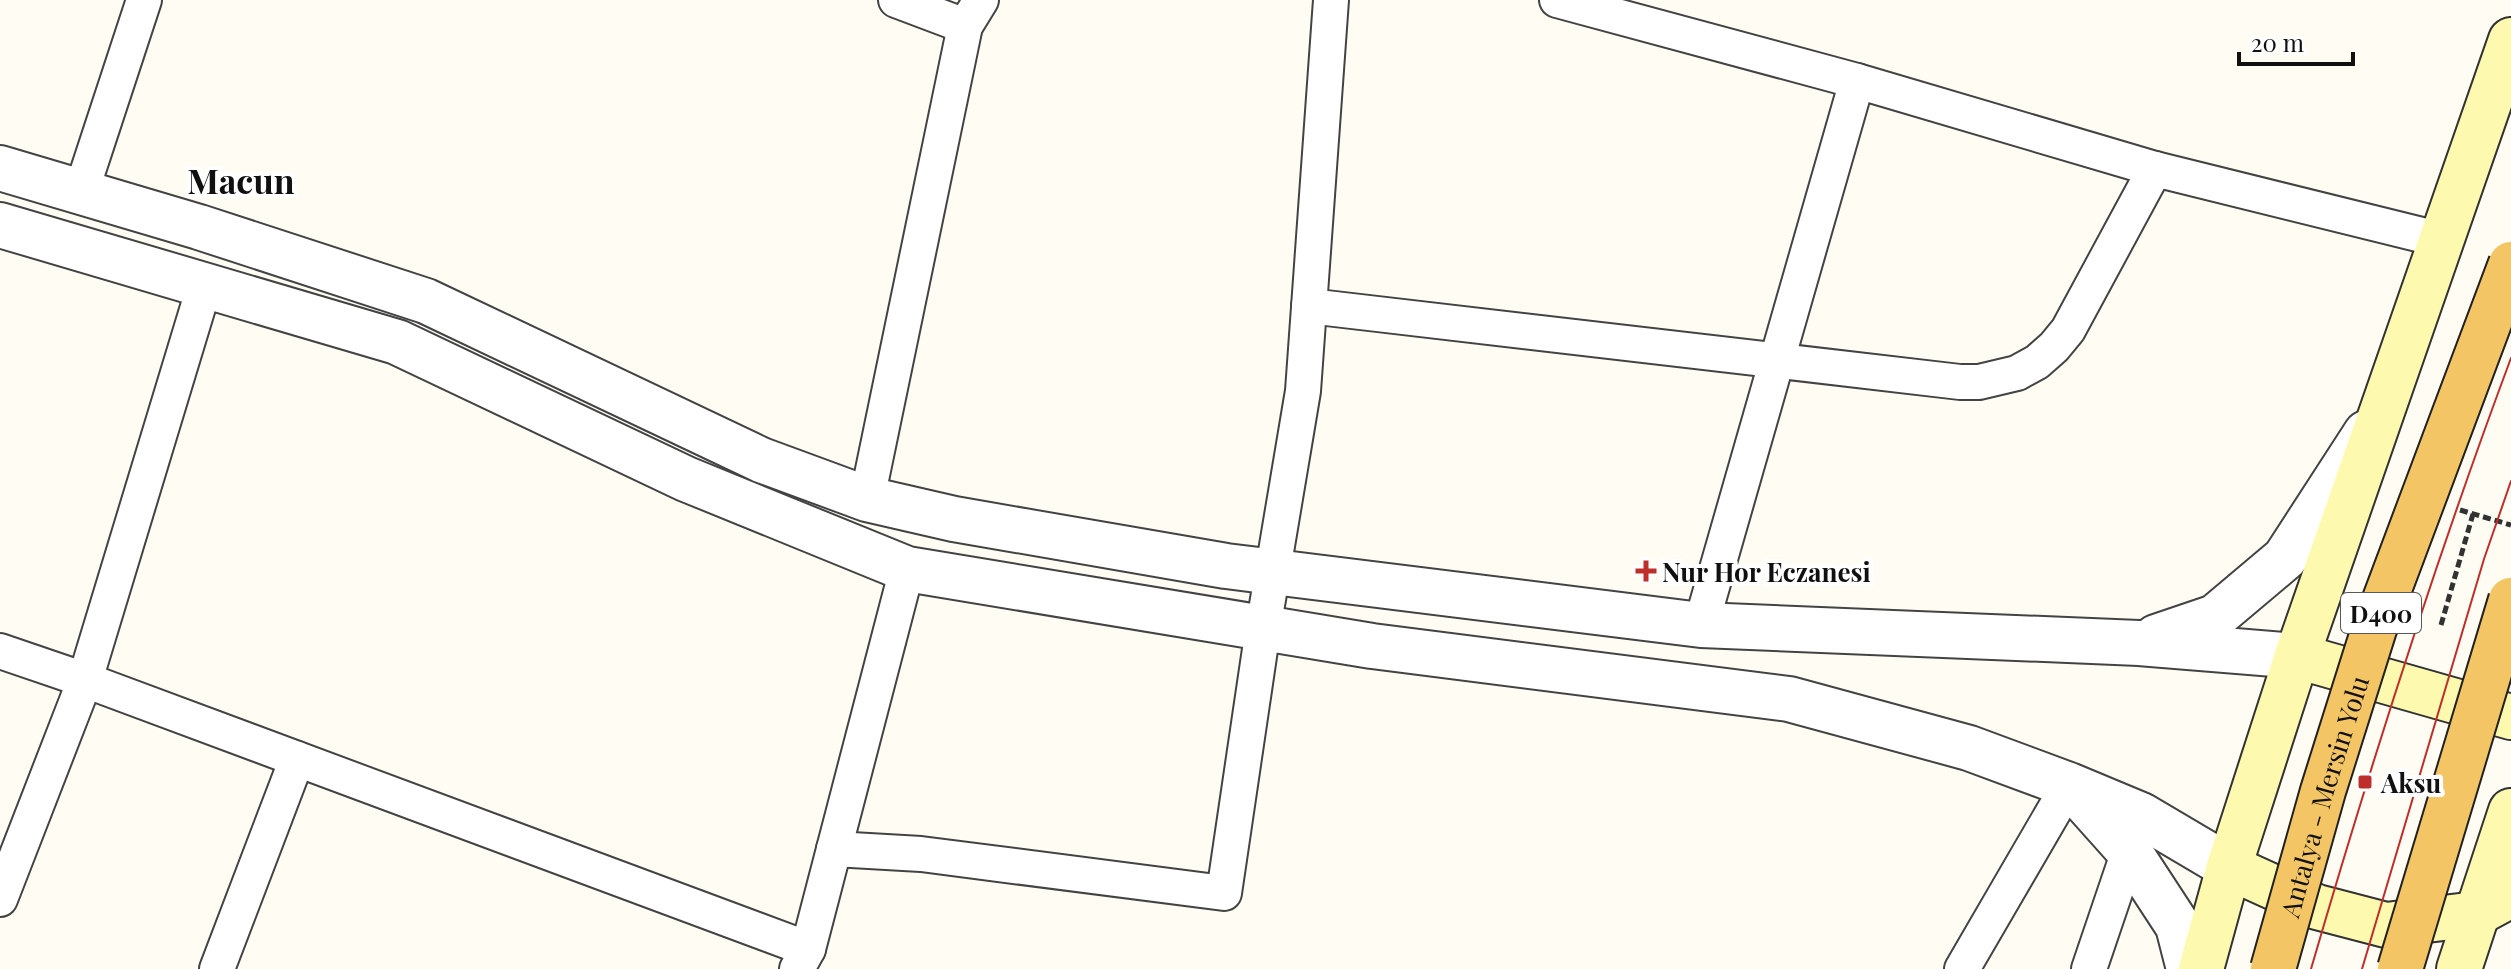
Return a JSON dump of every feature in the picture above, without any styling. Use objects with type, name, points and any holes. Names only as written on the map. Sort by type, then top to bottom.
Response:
[{"type":"highway","name":"Antalya - Mersin Yolu","points":[[2273,969],[2323,791],[2374,629],[2511,264]]},
{"type":"highway","points":[[2400,969],[2511,600]]},
{"type":"main road","points":[[2201,969],[2229,867],[2297,656],[2511,40]]},
{"type":"main road","points":[[2297,656],[2511,717]]},
{"type":"main road","points":[[2459,969],[2494,905],[2511,811]]},
{"type":"main road","points":[[2229,867],[2317,907],[2386,925],[2494,905]]},
{"type":"street","points":[[81,192],[144,0]]},
{"type":"street","points":[[867,499],[973,13],[896,0]]},
{"type":"street","points":[[834,849],[921,854],[1224,893],[1263,629],[1303,391],[1331,0]]},
{"type":"street","points":[[1557,0],[1857,81],[2155,169],[2442,240]]},
{"type":"street","points":[[1701,625],[1857,81]]},
{"type":"street","points":[[0,168],[199,227],[426,301],[761,460],[867,499],[954,519],[1226,566],[1701,625],[2139,643],[2297,656]]},
{"type":"street","points":[[1309,306],[1979,382],[2017,373],[2037,362],[2068,330],[2155,169]]},
{"type":"street","points":[[0,225],[397,342],[686,479],[907,569],[1372,646],[1789,699],[1969,748],[2069,785],[2141,815],[2229,867]]},
{"type":"street","points":[[0,899],[85,680],[205,284]]},
{"type":"street","points":[[2139,643],[2215,617],[2285,558],[2387,401]]},
{"type":"street","points":[[0,651],[297,759],[802,959],[907,569]]},
{"type":"street","points":[[217,969],[297,759]]},
{"type":"street","points":[[2069,785],[2129,851],[2178,926],[2189,969]]},
{"type":"street","points":[[1962,969],[2069,785]]},
{"type":"street","points":[[2089,969],[2129,851]]},
{"type":"path","points":[[2441,625],[2473,514]]},
{"type":"tram line","points":[[2311,969],[2405,662],[2511,358]]},
{"type":"tram line","points":[[2362,969],[2484,559],[2511,481]]},
{"type":"place","name":"Nur Hor Eczanesi","points":[[1646,571]]},
{"type":"place","name":"Aksu","points":[[2365,782]]},
{"type":"district","name":"Macun","points":[[241,180]]}]
